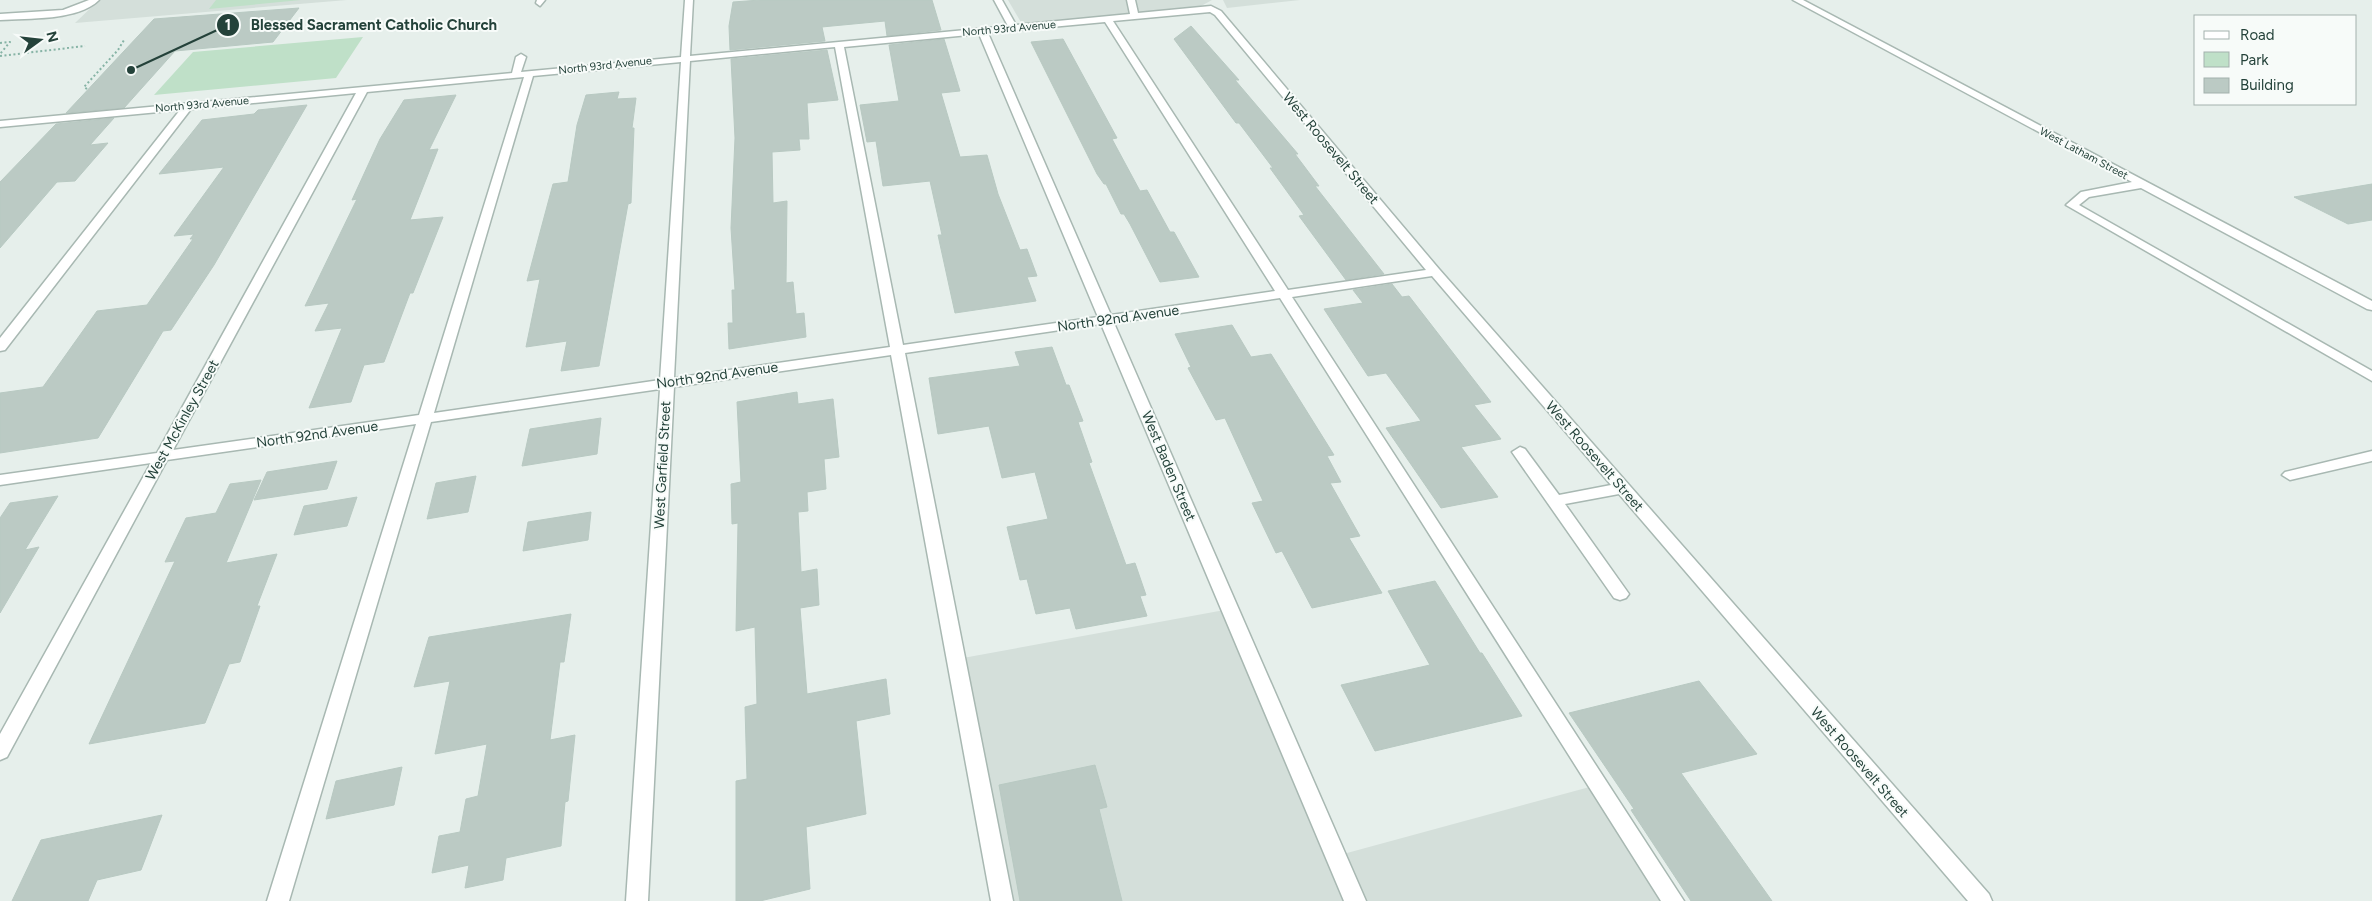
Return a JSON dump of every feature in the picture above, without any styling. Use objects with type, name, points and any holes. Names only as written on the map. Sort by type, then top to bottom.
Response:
[{"type":"street","points":[[0,17],[60,12],[90,4],[95,0]]},
{"type":"street","name":"West Garfield Street","points":[[637,901],[689,0]]},
{"type":"street","points":[[998,0],[1013,27]]},
{"type":"street","points":[[1131,0],[1131,8],[1135,16]]},
{"type":"street","points":[[1182,0],[1191,10]]},
{"type":"street","name":"West Latham Street","points":[[1797,0],[2372,306]]},
{"type":"street","name":"North 93rd Avenue","points":[[2,125],[364,88],[1211,9]]},
{"type":"street","name":"West Roosevelt Street","points":[[1211,9],[1218,13],[1435,272],[1981,901]]},
{"type":"street","points":[[1107,18],[1673,901]]},
{"type":"street","name":"West Baden Street","points":[[982,30],[1355,901]]},
{"type":"street","points":[[838,44],[1002,901]]},
{"type":"street","points":[[278,901],[426,417],[523,73],[521,57]]},
{"type":"street","name":"West McKinley Street","points":[[0,752],[364,88]]},
{"type":"street","points":[[0,347],[189,105]]},
{"type":"street","points":[[2142,184],[2085,194],[2072,205],[2372,377]]},
{"type":"street","name":"North 92nd Avenue","points":[[0,480],[1435,272]]},
{"type":"street","points":[[1520,452],[1620,594]]},
{"type":"street","points":[[2290,476],[2372,456]]},
{"type":"street","points":[[1555,501],[1623,488]]},
{"type":"path","points":[[87,89],[84,87],[118,50],[124,40]]},
{"type":"path","points":[[0,43],[10,42],[0,55]]},
{"type":"path","points":[[0,55],[85,46]]},
{"type":"shaded area","points":[[99,0],[347,0],[75,23]]},
{"type":"shaded area","points":[[1008,0],[1212,0],[1201,6],[1022,24]]},
{"type":"shaded area","points":[[1223,0],[1300,0],[1227,8]]},
{"type":"shaded area","points":[[1230,609],[1336,856],[1597,785],[1672,901],[1006,901],[963,658]]},
{"type":"green space","points":[[216,0],[301,0],[209,9]]},
{"type":"green space","points":[[363,37],[336,78],[154,95],[193,52]]},
{"type":"building","points":[[760,0],[932,0],[941,30],[887,36],[885,21],[832,26],[822,27],[825,41],[730,50],[729,26],[733,2]]},
{"type":"building","points":[[299,8],[273,42],[175,51],[124,108],[66,113],[154,19]]},
{"type":"building","points":[[1191,26],[1239,80],[1235,80],[1298,154],[1295,154],[1319,186],[1315,186],[1384,274],[1346,280],[1299,216],[1304,215],[1270,168],[1273,168],[1239,123],[1236,123],[1174,39]]},
{"type":"building","points":[[944,39],[960,91],[941,93],[960,157],[987,155],[998,194],[1020,250],[1027,249],[1037,276],[1027,277],[1036,301],[955,313],[938,235],[942,235],[930,181],[883,186],[876,141],[867,142],[860,105],[899,101],[889,45]]},
{"type":"building","points":[[1063,39],[1117,138],[1112,139],[1140,191],[1147,190],[1170,232],[1174,232],[1199,277],[1160,282],[1130,224],[1124,214],[1121,214],[1106,184],[1097,174],[1031,42]]},
{"type":"building","points":[[827,50],[838,100],[807,103],[809,139],[799,139],[800,150],[772,152],[773,203],[787,201],[786,283],[793,282],[796,314],[804,313],[806,337],[729,349],[728,323],[733,323],[732,290],[735,290],[731,228],[735,138],[731,59]]},
{"type":"building","points":[[619,92],[617,99],[636,98],[632,128],[634,128],[631,203],[628,204],[599,366],[561,371],[567,341],[526,347],[540,279],[527,281],[553,184],[568,182],[577,125],[586,95]]},
{"type":"building","points":[[456,95],[429,150],[438,149],[410,220],[443,217],[413,293],[410,293],[384,362],[364,365],[351,402],[309,408],[342,328],[315,331],[329,303],[305,306],[357,199],[352,200],[380,139],[404,100]]},
{"type":"building","points":[[307,105],[214,265],[171,330],[163,331],[98,438],[0,453],[0,393],[43,387],[97,311],[147,305],[193,239],[190,239],[194,234],[174,236],[224,167],[159,174],[202,120],[254,114],[258,110]]},
{"type":"building","points":[[114,118],[90,145],[108,143],[75,181],[57,182],[0,248],[0,182],[56,124]]},
{"type":"building","points":[[2372,184],[2372,220],[2348,224],[2294,197]]},
{"type":"building","points":[[1392,284],[1402,297],[1409,296],[1491,402],[1474,405],[1501,439],[1461,447],[1498,497],[1441,508],[1386,428],[1421,421],[1386,373],[1368,376],[1324,309],[1363,303],[1353,290]]},
{"type":"building","points":[[1232,325],[1251,357],[1271,354],[1334,455],[1327,456],[1341,482],[1330,483],[1360,536],[1349,538],[1382,593],[1312,608],[1282,551],[1276,553],[1252,503],[1263,501],[1225,418],[1216,420],[1188,368],[1191,367],[1175,334]]},
{"type":"building","points":[[1052,347],[1066,385],[1069,385],[1083,421],[1078,422],[1092,462],[1089,463],[1126,565],[1135,563],[1146,595],[1140,596],[1147,616],[1076,629],[1070,608],[1036,614],[1027,579],[1020,580],[1007,527],[1048,519],[1035,472],[1002,478],[989,426],[938,434],[929,378],[1020,366],[1015,352]]},
{"type":"building","points":[[797,392],[798,404],[833,399],[839,457],[824,459],[826,489],[807,492],[808,511],[798,512],[801,572],[817,569],[819,605],[800,608],[807,694],[886,679],[890,714],[856,721],[866,814],[806,827],[810,889],[760,901],[736,901],[736,781],[747,779],[745,707],[757,704],[755,627],[736,631],[738,523],[732,524],[731,484],[741,482],[737,402]]},
{"type":"building","points":[[601,418],[597,454],[522,466],[530,429]]},
{"type":"building","points":[[337,461],[327,489],[254,500],[267,472]]},
{"type":"building","points":[[476,476],[468,512],[427,519],[436,483]]},
{"type":"building","points":[[261,480],[226,563],[277,554],[257,606],[260,606],[240,662],[229,664],[205,723],[89,744],[175,561],[165,562],[186,518],[216,513],[230,484]]},
{"type":"building","points":[[58,496],[25,550],[39,547],[0,613],[0,518],[10,503]]},
{"type":"building","points":[[357,497],[347,526],[294,535],[304,506]]},
{"type":"building","points":[[591,512],[588,540],[523,551],[528,522]]},
{"type":"building","points":[[1435,581],[1522,716],[1375,751],[1341,685],[1430,665],[1388,591]]},
{"type":"building","points":[[571,614],[564,662],[560,662],[550,740],[575,735],[568,801],[565,802],[561,846],[506,858],[503,880],[465,888],[469,865],[432,873],[439,836],[460,832],[466,799],[478,796],[487,744],[435,754],[450,681],[414,687],[429,637]]},
{"type":"building","points":[[1699,681],[1757,754],[1681,773],[1772,901],[1691,901],[1631,810],[1634,809],[1569,713]]},
{"type":"building","points":[[1095,765],[1107,807],[1099,809],[1122,901],[1020,901],[999,785]]},
{"type":"building","points":[[402,767],[394,805],[326,819],[336,781]]},
{"type":"building","points":[[162,815],[141,870],[97,880],[88,901],[12,901],[41,840]]},
{"type":"place","name":"Blessed Sacrament Catholic Church","points":[[131,70]]}]
